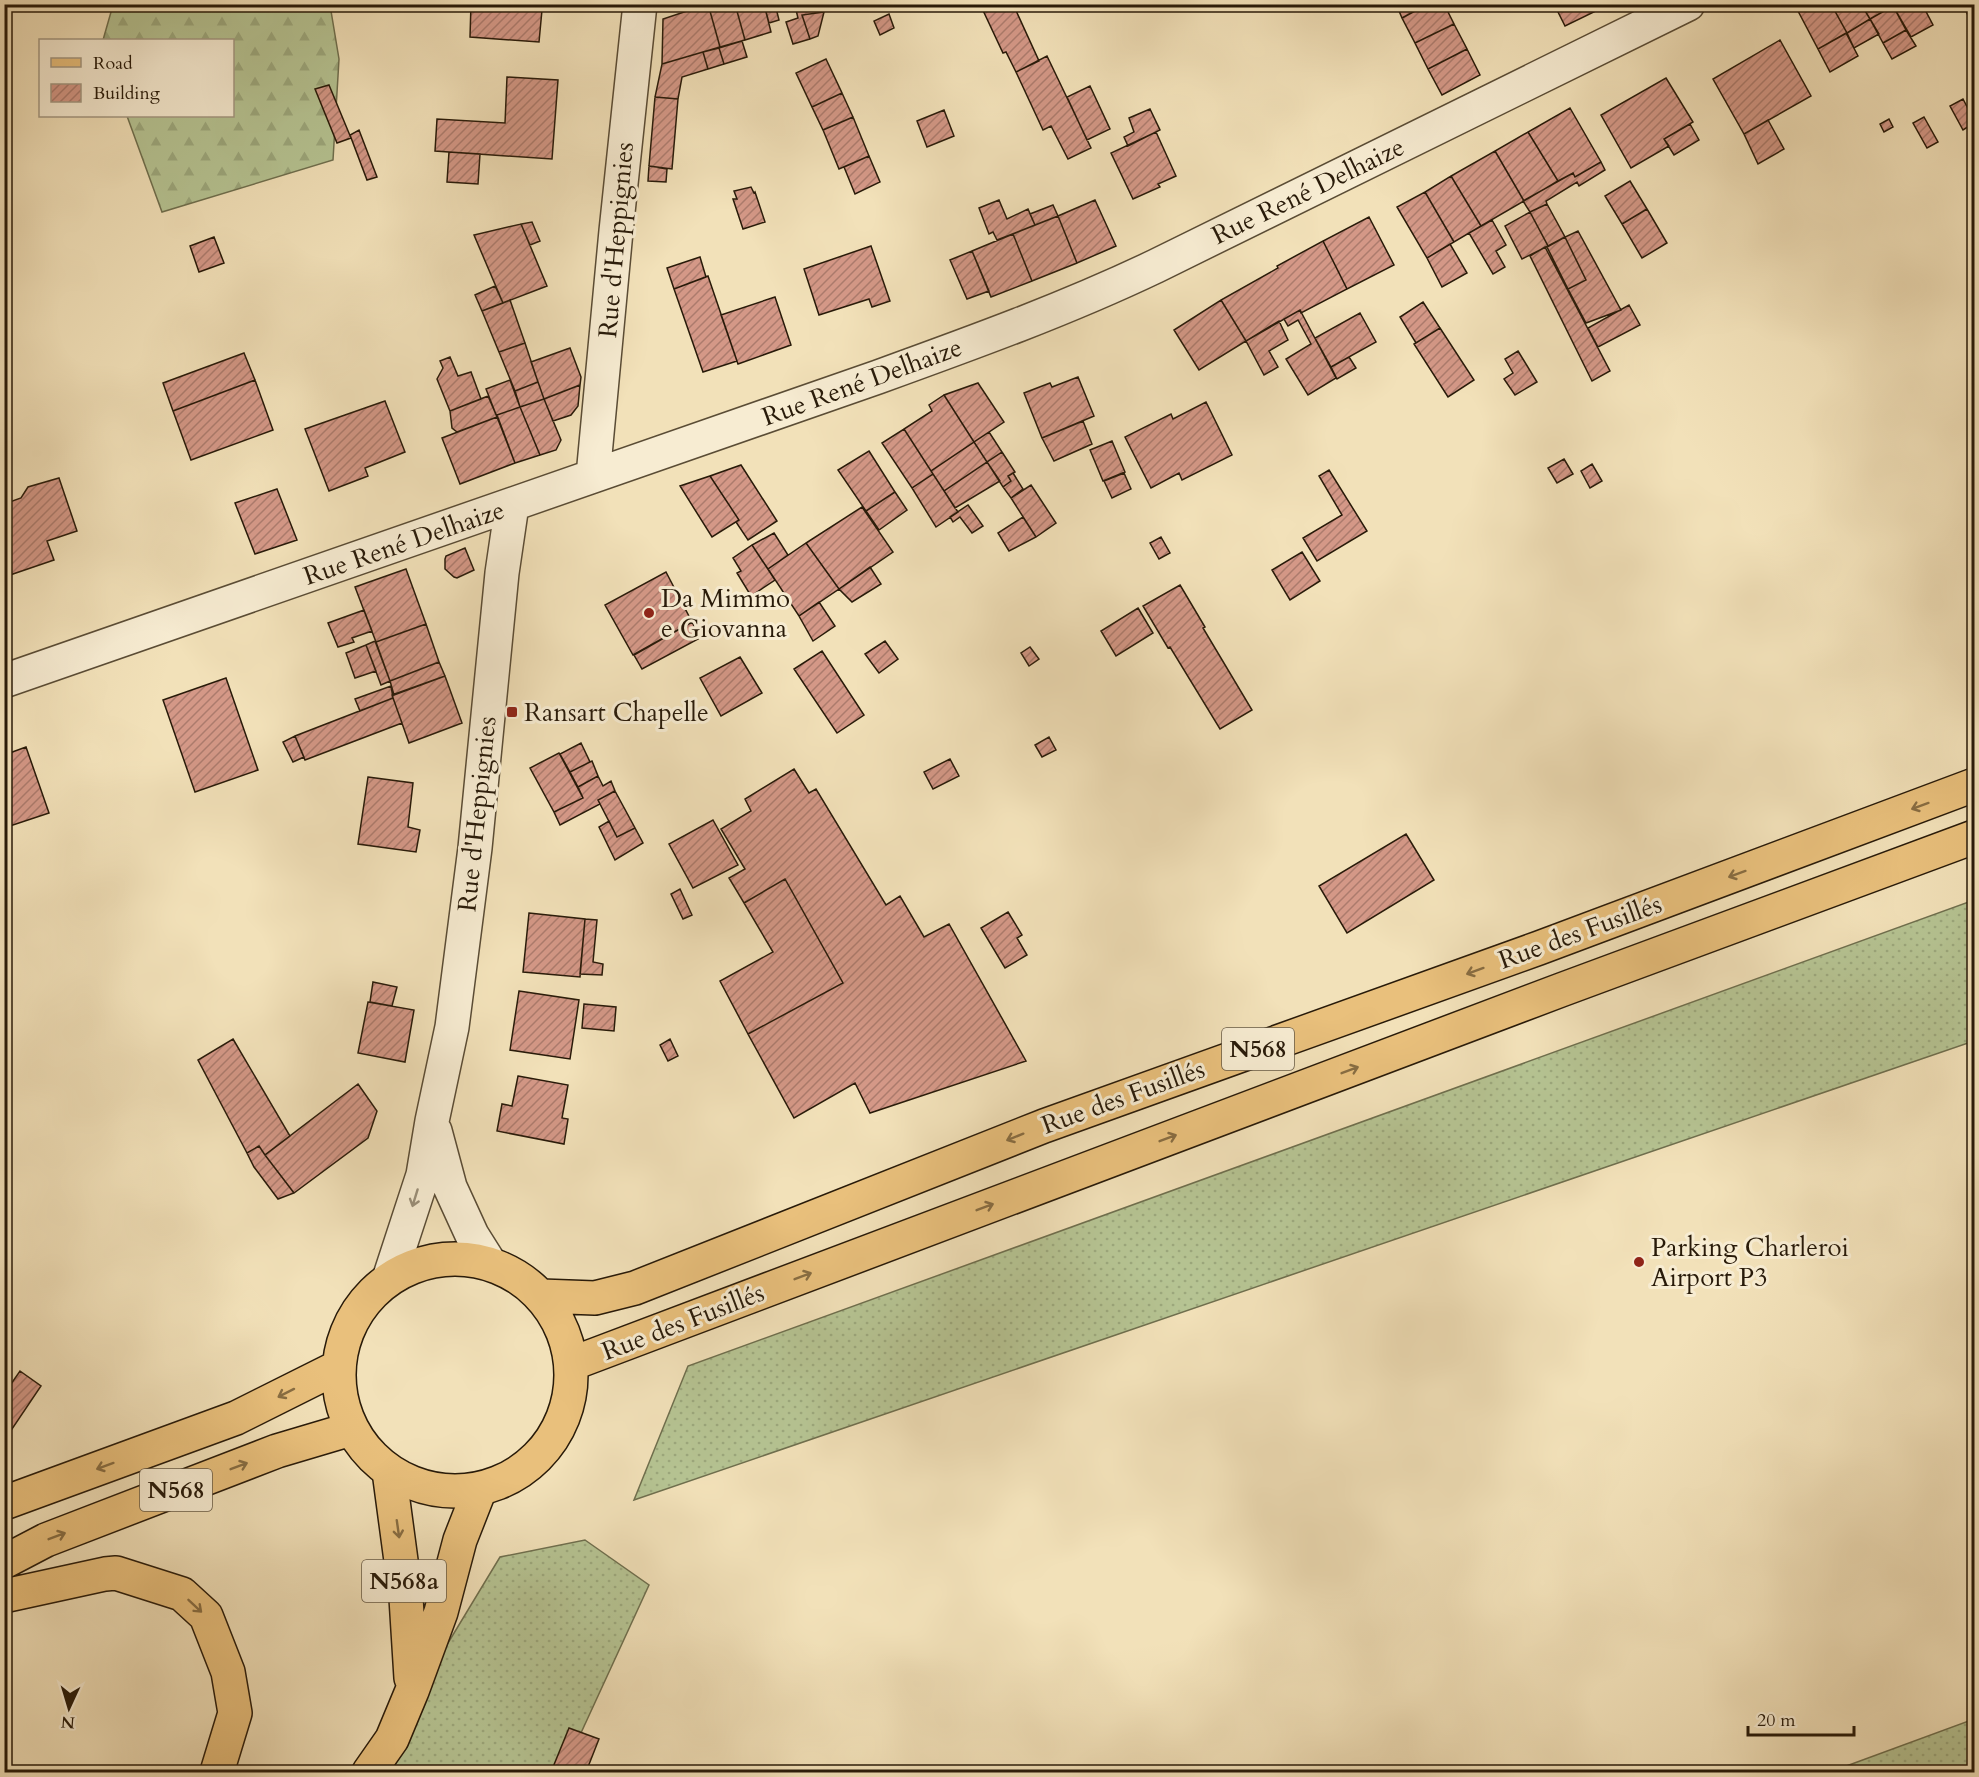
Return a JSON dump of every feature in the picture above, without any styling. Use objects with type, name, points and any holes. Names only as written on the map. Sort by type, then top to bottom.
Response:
[{"type":"main road","name":"Rue des Fusillés","points":[[541,1296],[595,1298],[635,1288],[1044,1126],[1550,944],[1974,785]]},
{"type":"main road","name":"Rue des Fusillés","points":[[571,1364],[1561,990],[1974,837]]},
{"type":"main road","points":[[471,1260],[489,1263],[508,1272],[541,1296],[563,1330],[571,1364],[571,1390],[559,1428],[534,1462],[509,1478],[480,1489],[447,1490],[419,1484],[389,1471],[368,1453],[351,1429],[340,1398],[338,1367],[346,1332],[365,1300],[389,1279],[427,1262],[471,1260]]},
{"type":"main road","name":"N568","points":[[4,1503],[236,1418],[338,1367]]},
{"type":"main road","name":"N568","points":[[4,1562],[46,1540],[266,1455],[351,1429]]},
{"type":"main road","name":"N568a","points":[[389,1471],[406,1598],[412,1691]]},
{"type":"main road","name":"N568a","points":[[369,1773],[392,1739],[412,1691],[441,1612],[460,1540],[480,1489]]},
{"type":"main road","points":[[4,1596],[116,1573],[182,1594],[206,1616],[228,1672],[235,1713],[217,1773]]},
{"type":"street","name":"Rue d'Heppignies","points":[[593,476],[640,4]]},
{"type":"street","name":"Rue René Delhaize","points":[[4,681],[970,344],[1073,304],[1156,266],[1688,4]]},
{"type":"street","name":"Rue d'Heppignies","points":[[389,1279],[423,1175],[452,1027],[475,848],[501,573],[512,505]]},
{"type":"street","name":"Rue d'Heppignies","points":[[432,1121],[450,1187],[472,1235],[489,1263]]},
{"type":"green space","points":[[113,5],[330,5],[339,59],[333,160],[162,212],[127,117],[234,117],[234,39],[103,39]]},
{"type":"green space","points":[[1974,900],[1974,1041],[634,1500],[688,1366]]},
{"type":"green space","points":[[585,1540],[649,1585],[563,1772],[370,1772],[500,1557]]},
{"type":"green space","points":[[1974,1719],[1974,1772],[1830,1772]]},
{"type":"building","points":[[471,4],[531,4],[530,9],[542,10],[539,42],[470,37]]},
{"type":"building","points":[[708,4],[735,4],[745,40],[720,47]]},
{"type":"building","points":[[708,4],[720,47],[662,64],[663,19]]},
{"type":"building","points":[[735,4],[764,4],[771,32],[745,40]]},
{"type":"building","points":[[764,4],[775,4],[779,20],[769,23]]},
{"type":"building","points":[[821,4],[824,12],[802,15],[810,39],[793,44],[786,22],[798,18],[796,10]]},
{"type":"building","points":[[980,4],[1013,4],[1039,61],[1016,72],[1006,52],[1003,53]]},
{"type":"building","points":[[1396,4],[1428,4],[1402,18]]},
{"type":"building","points":[[1428,4],[1444,4],[1454,24],[1415,43],[1402,18]]},
{"type":"building","points":[[1554,4],[1593,4],[1596,11],[1565,26]]},
{"type":"building","points":[[1809,4],[1831,4],[1847,33],[1818,49],[1798,11]]},
{"type":"building","points":[[1831,4],[1861,4],[1870,19],[1847,33]]},
{"type":"building","points":[[1861,4],[1892,4],[1893,6],[1870,19]]},
{"type":"building","points":[[1922,4],[1933,25],[1911,37],[1893,6]]},
{"type":"building","points":[[1893,6],[1906,30],[1883,43],[1870,19]]},
{"type":"building","points":[[1974,7],[1974,28],[1966,11]]},
{"type":"building","points":[[824,12],[818,36],[810,39],[802,15]]},
{"type":"building","points":[[889,14],[894,28],[880,35],[874,21]]},
{"type":"building","points":[[1870,19],[1879,34],[1854,48],[1847,33]]},
{"type":"building","points":[[1454,24],[1467,49],[1428,69],[1415,43]]},
{"type":"building","points":[[1906,30],[1916,46],[1892,59],[1883,43]]},
{"type":"building","points":[[1846,33],[1858,56],[1830,72],[1818,49]]},
{"type":"building","points":[[1780,40],[1811,96],[1744,134],[1713,79]]},
{"type":"building","points":[[742,41],[747,57],[724,64],[719,48]]},
{"type":"building","points":[[719,48],[724,64],[708,69],[703,52]]},
{"type":"building","points":[[1467,49],[1480,75],[1442,95],[1428,69]]},
{"type":"building","points":[[703,52],[708,69],[682,77],[678,99],[655,97],[662,64]]},
{"type":"building","points":[[1047,56],[1091,148],[1068,159],[1051,126],[1043,130],[1016,72]]},
{"type":"building","points":[[826,59],[842,93],[812,107],[796,73]]},
{"type":"building","points":[[507,77],[558,80],[552,159],[435,151],[437,119],[505,123]]},
{"type":"building","points":[[1666,78],[1693,122],[1664,139],[1669,146],[1631,168],[1601,115]]},
{"type":"building","points":[[329,85],[351,138],[337,143],[315,89]]},
{"type":"building","points":[[1090,86],[1110,129],[1087,140],[1067,97]]},
{"type":"building","points":[[842,93],[853,117],[823,130],[812,107]]},
{"type":"building","points":[[655,97],[678,99],[672,169],[649,166]]},
{"type":"building","points":[[1963,99],[1974,123],[1963,130],[1950,106]]},
{"type":"building","points":[[1570,108],[1601,162],[1575,177],[1573,173],[1558,181],[1528,132]]},
{"type":"building","points":[[1150,109],[1160,130],[1128,146],[1124,137],[1134,132],[1129,118]]},
{"type":"building","points":[[944,110],[954,136],[927,147],[917,121]]},
{"type":"building","points":[[853,117],[869,156],[839,169],[823,130]]},
{"type":"building","points":[[1924,117],[1938,142],[1927,148],[1913,123]]},
{"type":"building","points":[[1889,119],[1893,127],[1884,132],[1880,124]]},
{"type":"building","points":[[1768,120],[1784,149],[1758,164],[1744,134]]},
{"type":"building","points":[[1690,124],[1699,140],[1674,155],[1664,139]]},
{"type":"building","points":[[359,130],[377,177],[367,180],[350,135]]},
{"type":"building","points":[[1156,132],[1176,176],[1158,184],[1160,187],[1133,199],[1111,153]]},
{"type":"building","points":[[1528,132],[1558,181],[1524,201],[1495,151]]},
{"type":"building","points":[[1495,151],[1524,201],[1481,226],[1451,176]]},
{"type":"building","points":[[449,152],[480,154],[478,184],[447,182]]},
{"type":"building","points":[[869,156],[880,182],[855,194],[844,167]]},
{"type":"building","points":[[1601,162],[1605,170],[1579,186],[1577,182],[1546,201],[1547,204],[1530,212],[1523,201],[1573,173],[1575,177]]},
{"type":"building","points":[[649,166],[667,169],[666,182],[648,181]]},
{"type":"building","points":[[1451,176],[1481,226],[1454,242],[1425,192]]},
{"type":"building","points":[[1630,181],[1647,209],[1622,224],[1605,196]]},
{"type":"building","points":[[751,187],[755,192],[765,222],[743,229],[733,199],[737,199],[734,191]]},
{"type":"building","points":[[1425,192],[1454,242],[1427,258],[1397,207]]},
{"type":"building","points":[[999,200],[1007,219],[1028,209],[1035,225],[997,240],[993,232],[989,234],[979,208]]},
{"type":"building","points":[[1095,200],[1116,246],[1077,263],[1058,216]]},
{"type":"building","points":[[1547,204],[1565,237],[1548,246],[1530,212]]},
{"type":"building","points":[[1053,205],[1058,216],[1035,225],[1030,214]]},
{"type":"building","points":[[1647,209],[1667,243],[1642,258],[1622,224]]},
{"type":"building","points":[[1530,212],[1548,246],[1522,259],[1505,226]]},
{"type":"building","points":[[1058,216],[1077,263],[1032,281],[1013,234]]},
{"type":"building","points":[[1369,217],[1394,265],[1347,289],[1323,241]]},
{"type":"building","points":[[1492,220],[1506,245],[1496,251],[1505,267],[1493,274],[1469,233]]},
{"type":"building","points":[[532,222],[540,241],[530,245],[521,224]]},
{"type":"building","points":[[521,224],[547,286],[503,303],[474,235]]},
{"type":"building","points":[[1578,231],[1621,310],[1586,323],[1568,289],[1586,280],[1565,237]]},
{"type":"building","points":[[1013,234],[1032,281],[991,297],[972,251]]},
{"type":"building","points":[[214,237],[224,263],[199,272],[190,246]]},
{"type":"building","points":[[1565,237],[1586,280],[1568,289],[1547,247]]},
{"type":"building","points":[[1323,241],[1347,289],[1301,313],[1300,310],[1246,341],[1221,300]]},
{"type":"building","points":[[1450,244],[1467,273],[1442,287],[1427,258]]},
{"type":"building","points":[[871,246],[890,301],[872,307],[869,299],[819,315],[804,269]]},
{"type":"building","points":[[1545,247],[1610,371],[1592,381],[1530,256]]},
{"type":"building","points":[[972,251],[989,291],[967,299],[950,260]]},
{"type":"building","points":[[700,257],[706,277],[674,289],[667,268]]},
{"type":"building","points":[[708,276],[737,361],[703,372],[674,289]]},
{"type":"building","points":[[495,286],[503,303],[482,311],[475,295]]},
{"type":"building","points":[[775,297],[791,345],[738,364],[721,315]]},
{"type":"building","points":[[510,300],[525,343],[499,352],[482,311]]},
{"type":"building","points":[[1221,300],[1246,341],[1199,370],[1174,330]]},
{"type":"building","points":[[1423,302],[1440,328],[1416,343],[1400,317]]},
{"type":"building","points":[[1629,305],[1640,325],[1598,347],[1588,328]]},
{"type":"building","points":[[1300,310],[1336,378],[1308,395],[1286,359],[1311,344],[1298,320],[1288,326],[1284,319]]},
{"type":"building","points":[[1360,313],[1376,342],[1331,367],[1315,338]]},
{"type":"building","points":[[1279,321],[1288,340],[1269,351],[1278,367],[1264,375],[1246,341]]},
{"type":"building","points":[[1440,328],[1474,380],[1448,397],[1414,344]]},
{"type":"building","points":[[525,343],[538,382],[515,391],[499,352]]},
{"type":"building","points":[[570,348],[581,377],[580,385],[544,399],[531,362]]},
{"type":"building","points":[[1518,351],[1537,382],[1515,395],[1504,379],[1513,373],[1505,359]]},
{"type":"building","points":[[244,353],[255,380],[173,411],[163,383]]},
{"type":"building","points":[[450,357],[458,376],[471,372],[481,399],[450,411],[437,379],[443,368],[440,361]]},
{"type":"building","points":[[1349,357],[1356,368],[1337,379],[1331,367]]},
{"type":"building","points":[[1078,377],[1094,416],[1042,438],[1024,393],[1050,383],[1052,387]]},
{"type":"building","points":[[255,380],[273,430],[191,460],[173,411]]},
{"type":"building","points":[[510,380],[520,407],[497,415],[497,417],[486,389]]},
{"type":"building","points":[[538,382],[544,399],[520,407],[515,391]]},
{"type":"building","points":[[978,383],[1004,422],[974,442],[944,395]]},
{"type":"building","points":[[580,385],[578,406],[571,415],[553,421],[544,399]]},
{"type":"building","points":[[944,395],[974,442],[931,471],[904,429],[932,411],[929,405]]},
{"type":"building","points":[[488,396],[497,417],[457,432],[452,428],[450,411]]},
{"type":"building","points":[[544,399],[561,440],[556,450],[540,455],[520,407]]},
{"type":"building","points":[[385,401],[405,452],[365,468],[368,476],[329,491],[305,429]]},
{"type":"building","points":[[1206,402],[1232,455],[1182,480],[1179,473],[1151,488],[1125,437],[1171,414],[1173,419]]},
{"type":"building","points":[[520,407],[540,455],[515,463],[497,415]]},
{"type":"building","points":[[497,417],[515,463],[460,484],[442,438]]},
{"type":"building","points":[[1083,421],[1092,444],[1054,461],[1042,438]]},
{"type":"building","points":[[904,429],[933,474],[912,488],[882,443]]},
{"type":"building","points":[[989,432],[1002,452],[987,462],[974,442]]},
{"type":"building","points":[[1112,441],[1125,472],[1103,481],[1090,450]]},
{"type":"building","points":[[974,442],[987,462],[944,491],[931,471]]},
{"type":"building","points":[[869,451],[895,492],[866,511],[838,470]]},
{"type":"building","points":[[1002,452],[1015,472],[1008,476],[1011,481],[1003,487],[987,462]]},
{"type":"building","points":[[1564,459],[1573,474],[1557,483],[1548,468]]},
{"type":"building","points":[[987,462],[1000,481],[955,508],[944,491]]},
{"type":"building","points":[[1592,464],[1602,481],[1590,488],[1581,471]]},
{"type":"building","points":[[741,465],[777,521],[748,540],[736,522],[739,520],[710,476]]},
{"type":"building","points":[[1329,470],[1367,531],[1317,561],[1303,538],[1342,515],[1319,476]]},
{"type":"building","points":[[1013,473],[1023,489],[1011,498],[1003,487],[1011,481],[1008,476]]},
{"type":"building","points":[[1124,473],[1131,489],[1112,498],[1104,481]]},
{"type":"building","points":[[933,474],[958,512],[936,527],[912,488]]},
{"type":"building","points":[[710,476],[739,520],[712,537],[680,486]]},
{"type":"building","points":[[59,478],[77,531],[47,541],[54,560],[10,575],[4,560],[4,504],[21,498],[28,487]]},
{"type":"building","points":[[1031,485],[1056,523],[1036,537],[1011,498]]},
{"type":"building","points":[[277,489],[297,540],[255,554],[235,503]]},
{"type":"building","points":[[895,492],[907,510],[879,530],[866,511]]},
{"type":"building","points":[[968,505],[983,526],[972,533],[960,517],[953,522],[950,517]]},
{"type":"building","points":[[862,507],[893,552],[839,589],[806,543]]},
{"type":"building","points":[[1023,517],[1036,537],[1009,551],[998,533]]},
{"type":"building","points":[[774,533],[788,555],[768,569],[752,545]]},
{"type":"building","points":[[1161,537],[1170,553],[1159,559],[1150,543]]},
{"type":"building","points":[[806,543],[839,589],[799,616],[768,569]]},
{"type":"building","points":[[752,545],[775,580],[751,596],[737,573],[741,571],[733,558]]},
{"type":"building","points":[[465,548],[474,570],[457,578],[445,569],[445,559],[446,556]]},
{"type":"building","points":[[1302,552],[1320,581],[1290,600],[1272,570]]},
{"type":"building","points":[[870,567],[881,584],[852,602],[839,589]]},
{"type":"building","points":[[406,569],[426,624],[376,642],[355,587]]},
{"type":"building","name":"Da Mimmo e Giovanna","points":[[666,572],[692,622],[633,655],[605,605]]},
{"type":"building","points":[[1180,585],[1252,710],[1220,729],[1143,606]]},
{"type":"building","points":[[819,602],[835,626],[813,641],[799,616]]},
{"type":"building","points":[[1138,608],[1153,633],[1116,656],[1101,631]]},
{"type":"building","points":[[364,610],[372,631],[352,638],[354,642],[338,647],[328,623]]},
{"type":"building","points":[[692,622],[700,638],[642,669],[634,655]]},
{"type":"building","points":[[426,624],[439,662],[390,681],[376,642]]},
{"type":"building","points":[[375,641],[390,681],[381,685],[366,645]]},
{"type":"building","points":[[885,641],[898,659],[879,673],[865,654]]},
{"type":"building","points":[[366,645],[376,671],[355,678],[346,653]]},
{"type":"building","points":[[1030,647],[1039,659],[1029,666],[1021,653]]},
{"type":"building","points":[[822,651],[864,715],[837,733],[794,669]]},
{"type":"building","points":[[740,657],[762,693],[721,716],[700,678]]},
{"type":"building","points":[[439,662],[445,676],[394,695],[390,681]]},
{"type":"building","points":[[445,676],[462,723],[409,743],[392,695]]},
{"type":"building","points":[[226,678],[258,770],[195,792],[163,700]]},
{"type":"building","points":[[391,686],[393,698],[360,711],[355,699]]},
{"type":"building","points":[[393,698],[402,723],[305,760],[295,736]]},
{"type":"building","points":[[295,736],[304,757],[293,762],[283,742]]},
{"type":"building","points":[[1049,737],[1056,750],[1042,757],[1035,745]]},
{"type":"building","points":[[581,743],[590,762],[570,772],[560,754]]},
{"type":"building","points":[[26,747],[49,813],[4,828],[4,755]]},
{"type":"building","points":[[559,753],[583,798],[554,812],[530,768]]},
{"type":"building","points":[[950,759],[959,776],[933,789],[924,772]]},
{"type":"building","points":[[592,761],[598,776],[578,787],[570,772]]},
{"type":"building","points":[[794,769],[809,793],[816,789],[886,905],[900,896],[924,937],[949,924],[1026,1061],[870,1113],[855,1083],[794,1118],[748,1034],[843,983],[785,879],[744,903],[729,878],[745,869],[721,829],[751,811],[745,799]]},
{"type":"building","points":[[598,776],[603,786],[611,781],[615,791],[598,800],[600,804],[560,825],[554,812],[583,798],[578,787]]},
{"type":"building","points":[[368,777],[413,783],[408,827],[420,830],[416,852],[358,844]]},
{"type":"building","points":[[615,791],[635,828],[617,837],[598,800]]},
{"type":"building","points":[[713,820],[738,865],[693,888],[669,844]]},
{"type":"building","points":[[609,821],[617,837],[635,828],[643,843],[615,860],[599,827]]},
{"type":"building","points":[[1406,834],[1434,880],[1347,933],[1319,886]]},
{"type":"building","points":[[785,879],[843,983],[748,1034],[720,981],[773,952],[744,903]]},
{"type":"building","points":[[680,889],[692,915],[683,919],[671,894]]},
{"type":"building","points":[[1008,912],[1022,935],[1017,938],[1027,955],[1005,968],[981,928]]},
{"type":"building","points":[[529,913],[585,919],[580,977],[523,972]]},
{"type":"building","points":[[585,919],[597,920],[593,962],[603,964],[602,975],[580,974]]},
{"type":"building","points":[[373,982],[397,987],[392,1006],[370,1002]]},
{"type":"building","points":[[519,991],[579,1000],[570,1059],[510,1050]]},
{"type":"building","points":[[368,1002],[414,1010],[405,1062],[358,1053]]},
{"type":"building","points":[[584,1004],[616,1007],[614,1031],[582,1028]]},
{"type":"building","points":[[233,1039],[290,1136],[265,1155],[259,1146],[247,1153],[198,1060]]},
{"type":"building","points":[[670,1039],[678,1056],[668,1061],[660,1045]]},
{"type":"building","points":[[518,1076],[568,1085],[562,1118],[568,1119],[564,1144],[497,1131],[502,1104],[512,1106]]},
{"type":"building","points":[[358,1084],[377,1111],[368,1138],[294,1193],[265,1155]]},
{"type":"building","points":[[259,1146],[294,1193],[278,1199],[254,1167],[247,1153]]},
{"type":"building","points":[[20,1371],[41,1386],[10,1432],[4,1428],[4,1394]]},
{"type":"building","points":[[569,1728],[599,1739],[586,1772],[551,1772]]},
{"type":"building","points":[[569,1728],[599,1739],[586,1772],[551,1772]]},
{"type":"place","name":"Da Mimmo e Giovanna","points":[[649,613]]},
{"type":"place","name":"Ransart Chapelle","points":[[512,712]]},
{"type":"place","name":"Parking Charleroi Airport P3","points":[[1639,1262]]}]
